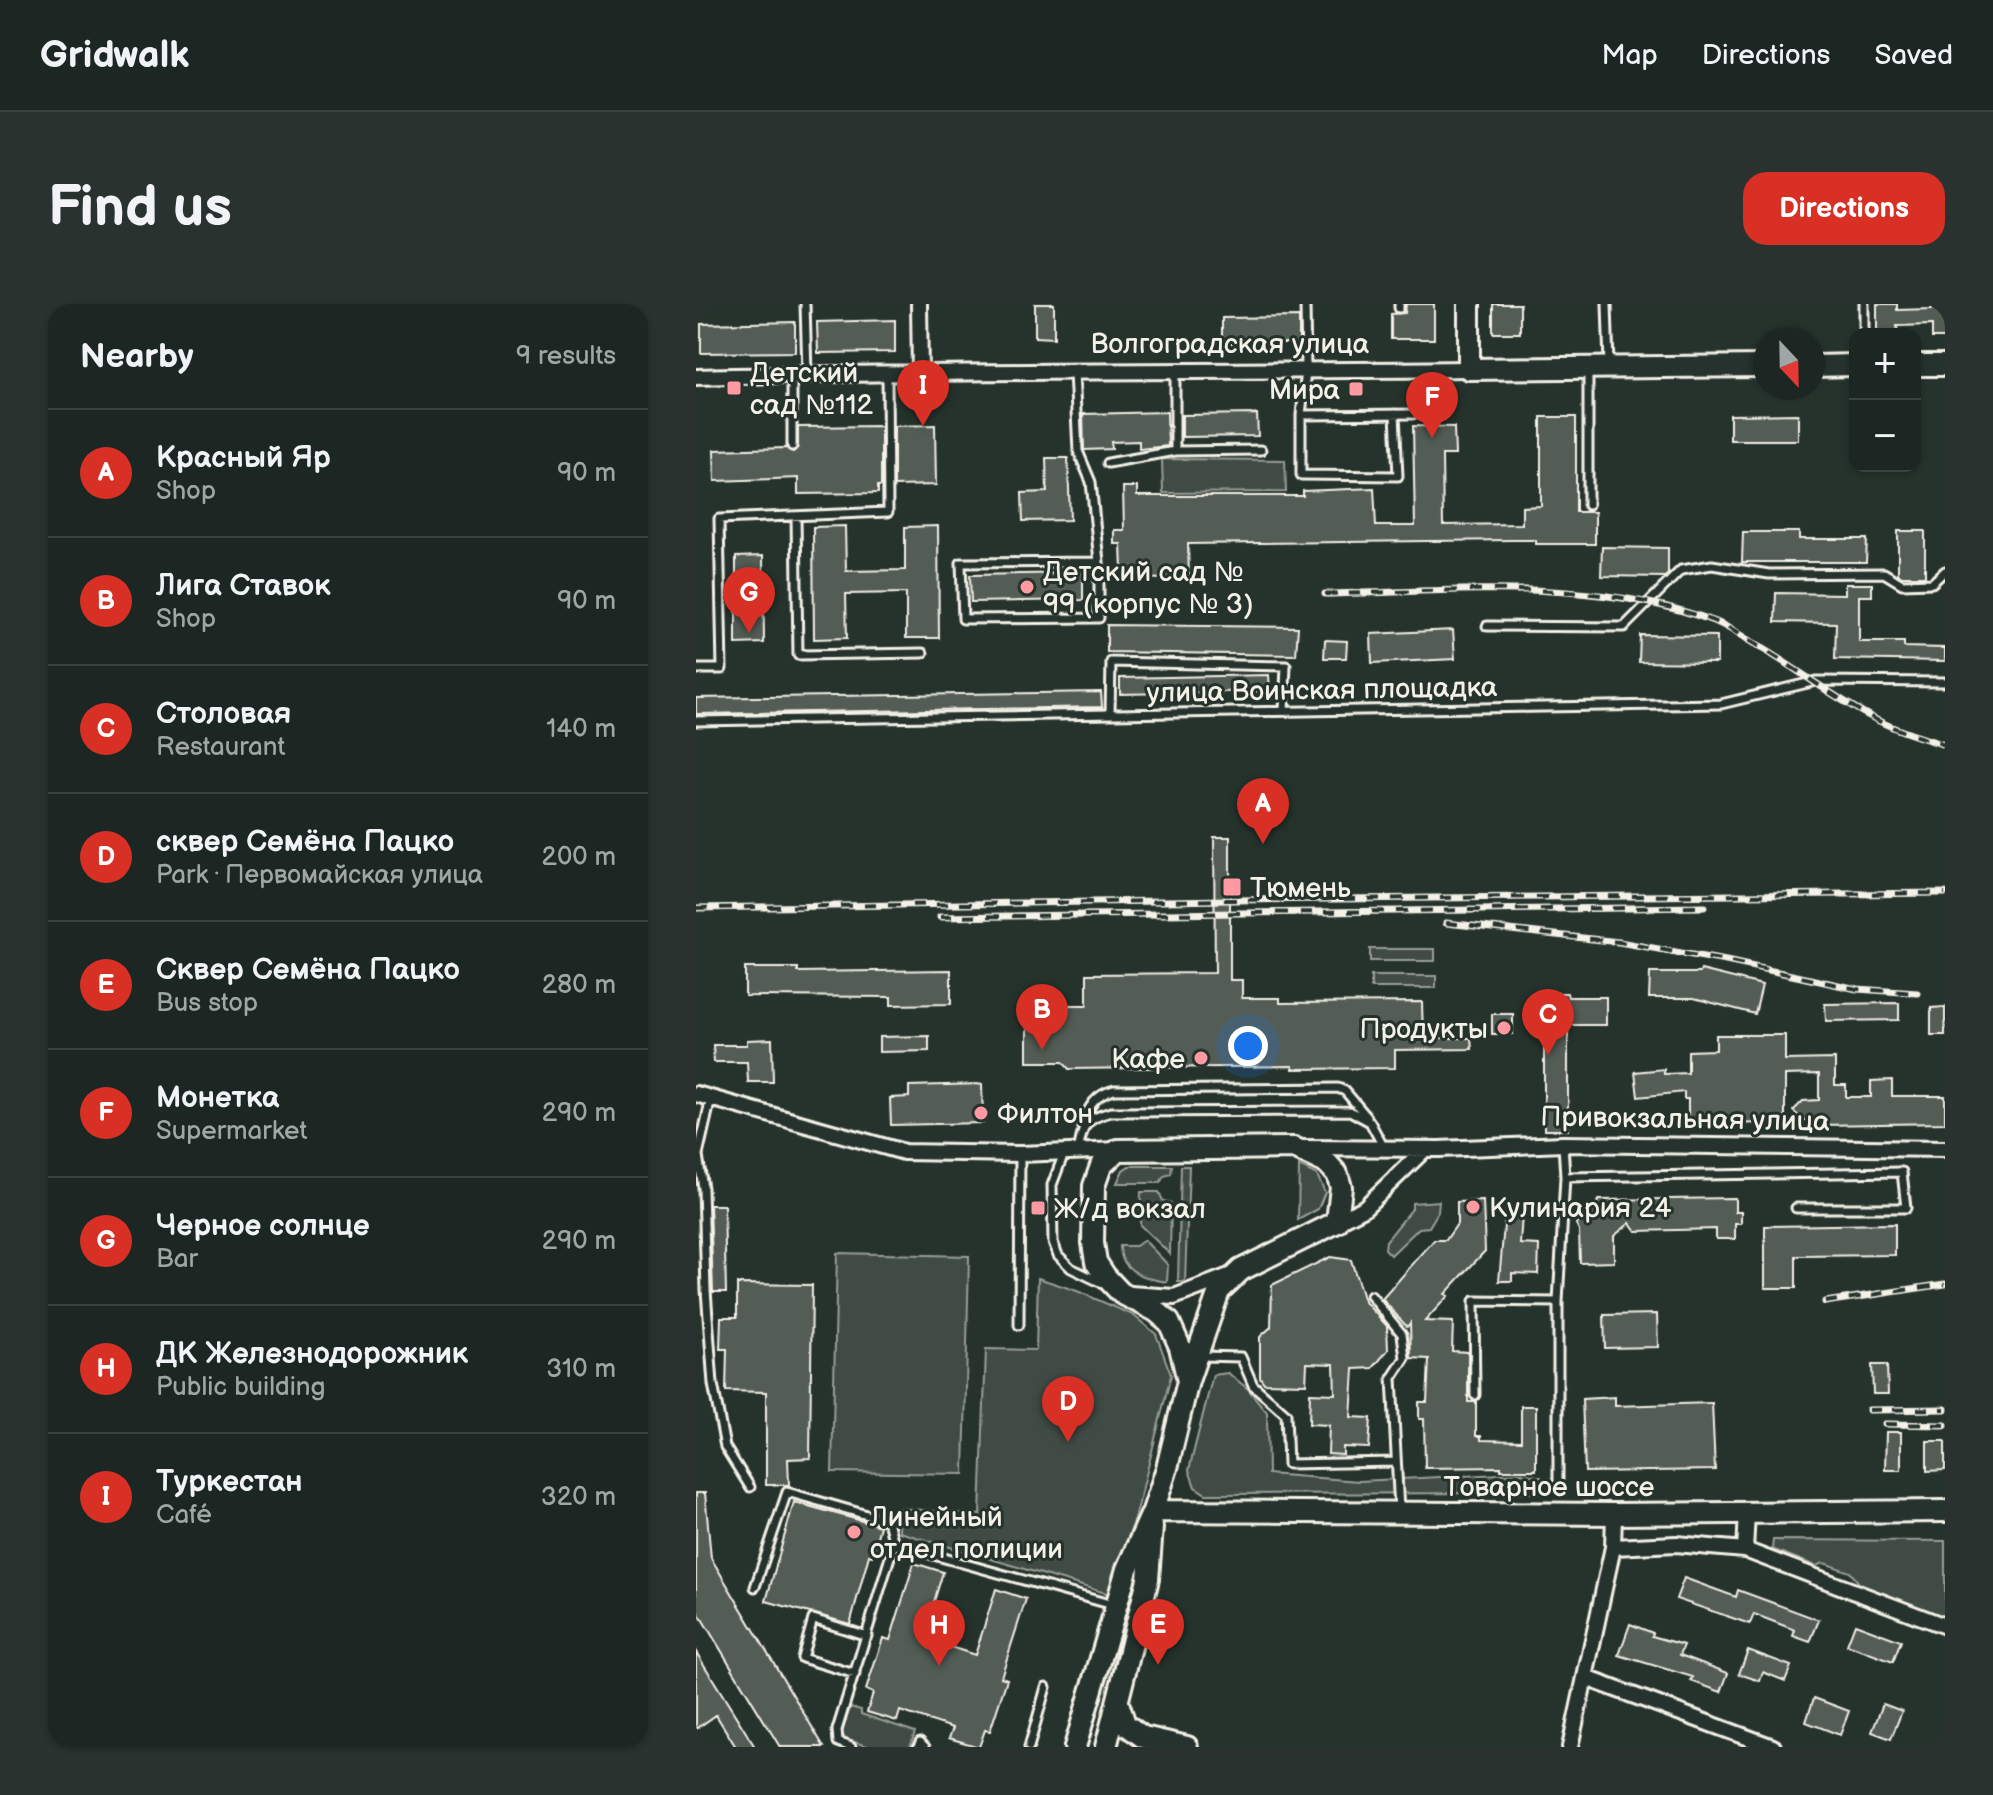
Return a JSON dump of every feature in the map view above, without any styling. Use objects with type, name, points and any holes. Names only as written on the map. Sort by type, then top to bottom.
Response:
[{"type":"street","points":[[919,304],[920,372]]},
{"type":"street","points":[[1469,304],[1469,369]]},
{"type":"street","points":[[1825,366],[1849,365]]},
{"type":"street","points":[[1921,365],[1945,365]]},
{"type":"street","name":"Волгоградская улица","points":[[696,377],[920,372],[1753,366]]},
{"type":"street","points":[[696,1094],[904,1152],[1020,1154],[1118,1150]]},
{"type":"street","name":"Привокзальная улица","points":[[1118,1150],[1425,1149],[1563,1144],[1945,1149]]},
{"type":"street","name":"Привокзальная улица","points":[[1294,1148],[1328,1164],[1337,1174],[1341,1187],[1337,1222]]},
{"type":"street","points":[[1121,1293],[1174,1297],[1241,1270],[1364,1208],[1425,1149]]},
{"type":"street","points":[[1118,1150],[1101,1166],[1094,1186],[1093,1243],[1096,1262],[1121,1293],[1156,1311],[1169,1322],[1180,1347],[1188,1381]]},
{"type":"street","points":[[1075,1747],[1127,1569],[1153,1511],[1167,1468],[1188,1381],[1210,1312],[1219,1291],[1241,1270]]},
{"type":"street","points":[[1106,1747],[1148,1579],[1153,1511]]},
{"type":"street","name":"Товарное шоссе","points":[[1153,1511],[1399,1514],[1945,1511]]},
{"type":"street","points":[[1745,1550],[1747,1513]]},
{"type":"street","points":[[1570,1747],[1613,1547],[1614,1514]]},
{"type":"street","points":[[1613,1547],[1676,1544],[1745,1550],[1945,1626]]},
{"type":"street","points":[[1586,1678],[1773,1747]]},
{"type":"street","points":[[1118,1703],[1125,1724],[1143,1737],[1187,1747]]},
{"type":"lane","points":[[792,446],[805,304]]},
{"type":"lane","points":[[1305,304],[1306,371],[1301,415],[1301,475],[1398,476],[1395,414]]},
{"type":"lane","points":[[1588,505],[1598,367],[1607,304]]},
{"type":"lane","points":[[1864,304],[1864,328]]},
{"type":"lane","points":[[1074,372],[1078,451],[1091,482],[1099,562],[1099,618],[963,619],[961,563],[1099,562]]},
{"type":"lane","points":[[1175,372],[1175,451]]},
{"type":"lane","points":[[696,669],[722,669],[719,519],[888,512],[887,373]]},
{"type":"lane","points":[[1301,415],[1413,414]]},
{"type":"lane","points":[[1108,463],[1175,451],[1261,450]]},
{"type":"lane","points":[[796,516],[798,655],[923,653]]},
{"type":"lane","points":[[1487,626],[1624,627],[1681,570],[1712,565],[1769,574],[1884,573],[1902,584],[1932,583],[1945,571]]},
{"type":"lane","points":[[1110,714],[1111,662],[1286,666],[1284,711]]},
{"type":"lane","name":"улица Воинская площадка","points":[[696,721],[1721,704],[1816,681],[1945,682]]},
{"type":"lane","points":[[1083,1128],[1085,1115],[1093,1101],[1105,1092],[1114,1090],[1338,1088],[1362,1108],[1384,1148]]},
{"type":"lane","points":[[711,1098],[697,1156],[703,1188],[713,1384],[725,1447],[750,1487]]},
{"type":"lane","points":[[1121,1293],[1071,1268],[1058,1255],[1053,1242],[1052,1185],[1083,1128],[1094,1116],[1111,1112],[1350,1111],[1370,1122]]},
{"type":"lane","points":[[1558,1480],[1558,1302],[1565,1177],[1563,1144]]},
{"type":"lane","points":[[1019,1325],[1020,1154]]},
{"type":"lane","points":[[1565,1177],[1902,1172],[1906,1208],[1796,1208]]},
{"type":"lane","points":[[1371,1296],[1402,1334],[1404,1346],[1405,1358],[1392,1378],[1399,1514]]},
{"type":"lane","points":[[1475,1395],[1474,1301],[1558,1302]]},
{"type":"lane","points":[[1198,1356],[1241,1357],[1253,1385],[1286,1414],[1288,1464],[1396,1462]]},
{"type":"lane","points":[[755,1587],[787,1492],[888,1521],[894,1544],[837,1730],[838,1742],[851,1747]]},
{"type":"lane","points":[[894,1544],[1115,1606]]},
{"type":"lane","points":[[855,1674],[802,1658],[813,1619],[867,1636]]},
{"type":"lane","points":[[1029,1747],[1046,1687]]},
{"type":"lane","points":[[918,1747],[920,1742],[925,1747]]},
{"type":"shaded area","points":[[1162,459],[1285,460],[1286,492],[1163,493]]},
{"type":"shaded area","points":[[1370,949],[1435,949],[1435,961],[1370,961]]},
{"type":"shaded area","points":[[1371,976],[1436,976],[1436,988],[1371,988]]},
{"type":"shaded area","points":[[1129,1166],[1172,1166],[1171,1174],[1164,1176],[1160,1183],[1117,1183],[1123,1170]]},
{"type":"shaded area","points":[[1181,1166],[1189,1166],[1185,1282],[1178,1282]]},
{"type":"shaded area","points":[[1299,1166],[1317,1175],[1325,1192],[1318,1209],[1298,1220]]},
{"type":"shaded area","points":[[1141,1192],[1159,1192],[1163,1201],[1171,1203],[1170,1254],[1140,1225]]},
{"type":"shaded area","points":[[1439,1201],[1438,1212],[1429,1227],[1419,1228],[1391,1255],[1385,1249],[1386,1241],[1412,1209],[1412,1203]]},
{"type":"shaded area","points":[[1144,1240],[1168,1265],[1167,1282],[1143,1276],[1124,1262],[1120,1246],[1136,1246]]},
{"type":"shaded area","points":[[837,1253],[969,1256],[964,1474],[832,1472]]},
{"type":"shaded area","points":[[1038,1278],[1133,1315],[1156,1334],[1171,1375],[1136,1515],[1109,1594],[899,1532],[900,1508],[980,1515],[986,1349],[1036,1350]]},
{"type":"shaded area","points":[[1228,1373],[1248,1389],[1267,1412],[1268,1474],[1359,1481],[1522,1473],[1541,1477],[1540,1493],[1206,1494],[1195,1487],[1189,1470],[1213,1375]]},
{"type":"shaded area","points":[[1773,1540],[1945,1541],[1945,1619],[1868,1594],[1850,1572],[1824,1563],[1816,1566],[1772,1549]]},
{"type":"shaded area","points":[[850,1707],[861,1710],[861,1714],[915,1732],[910,1747],[870,1747],[845,1739],[842,1733]]},
{"type":"building","points":[[1035,304],[1054,304],[1054,338],[1035,337]]},
{"type":"building","points":[[1406,304],[1434,304],[1434,339],[1391,339],[1391,314],[1405,313]]},
{"type":"building","points":[[1493,304],[1520,304],[1520,333],[1493,333]]},
{"type":"building","points":[[1877,304],[1897,304],[1897,310],[1932,309],[1932,304],[1945,304],[1945,338],[1932,338],[1932,325],[1877,328]]},
{"type":"building","points":[[1299,317],[1299,343],[1222,343],[1222,318]]},
{"type":"building","points":[[895,320],[895,352],[818,353],[817,322]]},
{"type":"building","points":[[795,322],[795,352],[701,353],[701,324]]},
{"type":"building","points":[[1167,412],[1168,446],[1139,449],[1139,441],[1111,442],[1112,449],[1084,450],[1083,414]]},
{"type":"building","points":[[1257,414],[1258,436],[1182,437],[1182,415]]},
{"type":"building","points":[[1798,414],[1798,440],[1730,440],[1730,415]]},
{"type":"building","points":[[1541,417],[1576,417],[1576,512],[1595,512],[1595,544],[1536,544],[1536,540],[1512,540],[1188,544],[1189,578],[1143,579],[1143,570],[1122,570],[1121,544],[1114,544],[1114,530],[1124,530],[1123,487],[1137,487],[1137,496],[1303,496],[1303,491],[1374,488],[1376,526],[1415,526],[1413,426],[1454,427],[1455,455],[1442,455],[1443,525],[1522,524],[1522,507],[1541,506]]},
{"type":"building","points":[[935,425],[936,485],[894,486],[894,426]]},
{"type":"building","points":[[881,426],[881,486],[878,486],[878,493],[798,494],[798,478],[715,481],[714,450],[786,448],[793,452],[798,447],[798,427]]},
{"type":"building","points":[[1046,458],[1068,458],[1070,520],[1023,521],[1022,493],[1047,492]]},
{"type":"building","points":[[845,526],[846,571],[905,570],[905,527],[938,526],[939,638],[906,638],[906,593],[846,594],[847,638],[814,639],[813,527]]},
{"type":"building","points":[[1898,531],[1925,531],[1925,576],[1898,574]]},
{"type":"building","points":[[1743,532],[1799,532],[1799,539],[1867,539],[1866,562],[1742,562]]},
{"type":"building","points":[[1602,547],[1668,548],[1668,574],[1665,577],[1601,576]]},
{"type":"building","points":[[763,556],[764,643],[736,644],[736,557]]},
{"type":"building","name":"Детский сад № 99 (корпус № 3)","points":[[1083,573],[1083,600],[971,602],[970,575]]},
{"type":"building","points":[[1845,584],[1872,584],[1872,596],[1859,596],[1859,642],[1904,642],[1904,647],[1945,648],[1945,661],[1835,659],[1836,623],[1775,622],[1776,593],[1845,594]]},
{"type":"building","points":[[1107,625],[1298,627],[1296,655],[1107,652]]},
{"type":"building","points":[[1453,630],[1455,659],[1372,663],[1371,634]]},
{"type":"building","points":[[1640,635],[1717,636],[1717,663],[1639,662]]},
{"type":"building","points":[[1325,640],[1347,641],[1346,658],[1324,658]]},
{"type":"building","points":[[1269,675],[1270,691],[1120,694],[1120,678]]},
{"type":"building","points":[[1101,692],[1102,707],[696,714],[696,698]]},
{"type":"building","points":[[1214,837],[1230,837],[1230,980],[1242,980],[1242,998],[1280,998],[1280,1003],[1422,1002],[1423,1038],[1471,1038],[1472,1049],[1395,1050],[1395,1068],[1069,1069],[1063,1062],[1027,1062],[1027,1005],[1087,1005],[1087,974],[1215,973]]},
{"type":"building","points":[[745,968],[798,968],[798,972],[951,970],[951,1004],[891,1005],[891,997],[745,996]]},
{"type":"building","points":[[1701,970],[1762,985],[1755,1014],[1694,998],[1649,998],[1650,973],[1700,973]]},
{"type":"building","points":[[1544,993],[1567,993],[1568,997],[1606,997],[1606,1025],[1568,1025],[1568,1130],[1544,1130]]},
{"type":"building","points":[[1899,1003],[1899,1020],[1826,1021],[1825,1004]]},
{"type":"building","points":[[1945,1007],[1945,1035],[1931,1035],[1931,1008]]},
{"type":"building","points":[[1492,1014],[1513,1014],[1513,1034],[1492,1034]]},
{"type":"building","points":[[1716,1035],[1785,1035],[1785,1060],[1835,1059],[1835,1085],[1846,1085],[1846,1097],[1871,1097],[1871,1081],[1892,1080],[1892,1096],[1945,1096],[1945,1123],[1819,1125],[1819,1120],[1803,1120],[1793,1111],[1803,1101],[1819,1100],[1819,1074],[1785,1075],[1785,1123],[1688,1124],[1688,1099],[1684,1099],[1684,1092],[1638,1097],[1635,1072],[1664,1069],[1664,1074],[1688,1073],[1688,1051],[1716,1050]]},
{"type":"building","points":[[929,1036],[929,1051],[879,1052],[879,1037]]},
{"type":"building","points":[[772,1039],[773,1082],[748,1082],[747,1062],[714,1062],[713,1045],[747,1045],[747,1040]]},
{"type":"building","points":[[982,1084],[983,1123],[891,1125],[890,1098],[909,1097],[909,1086]]},
{"type":"building","points":[[1735,1198],[1735,1212],[1741,1212],[1741,1224],[1735,1224],[1735,1239],[1716,1239],[1716,1229],[1636,1231],[1630,1223],[1614,1236],[1614,1262],[1580,1263],[1576,1224],[1584,1216],[1584,1207],[1593,1207],[1599,1200]]},
{"type":"building","points":[[1483,1201],[1485,1251],[1425,1321],[1453,1322],[1452,1351],[1468,1352],[1468,1402],[1476,1402],[1476,1436],[1481,1436],[1481,1440],[1521,1441],[1521,1406],[1536,1406],[1536,1470],[1425,1468],[1424,1419],[1419,1419],[1419,1402],[1427,1402],[1429,1359],[1411,1358],[1410,1323],[1407,1327],[1382,1299],[1434,1240],[1446,1240],[1457,1224],[1457,1202]]},
{"type":"building","points":[[710,1205],[724,1205],[726,1292],[713,1292]]},
{"type":"building","points":[[1505,1214],[1522,1215],[1520,1244],[1539,1245],[1538,1274],[1512,1273],[1512,1281],[1499,1281]]},
{"type":"building","points":[[1895,1224],[1895,1255],[1796,1256],[1796,1288],[1765,1288],[1765,1226]]},
{"type":"building","points":[[1330,1257],[1351,1260],[1364,1301],[1387,1326],[1388,1350],[1373,1368],[1354,1369],[1351,1417],[1371,1418],[1369,1448],[1343,1447],[1343,1455],[1328,1454],[1329,1425],[1309,1424],[1310,1393],[1335,1394],[1334,1364],[1307,1363],[1306,1384],[1264,1383],[1260,1377],[1260,1337],[1271,1327],[1272,1285]]},
{"type":"building","points":[[737,1284],[812,1285],[810,1458],[788,1459],[789,1485],[766,1485],[766,1392],[726,1391],[727,1349],[720,1349],[721,1317],[737,1317]]},
{"type":"building","points":[[1657,1314],[1658,1347],[1605,1348],[1604,1315]]},
{"type":"building","points":[[1872,1365],[1887,1365],[1888,1394],[1873,1394]]},
{"type":"building","points":[[1615,1397],[1615,1406],[1712,1403],[1715,1470],[1585,1472],[1582,1399]]},
{"type":"building","points":[[1886,1432],[1901,1432],[1901,1470],[1885,1470]]},
{"type":"building","points":[[1927,1441],[1945,1441],[1945,1470],[1927,1471]]},
{"type":"building","points":[[696,1493],[705,1493],[711,1558],[824,1747],[780,1747],[696,1609]]},
{"type":"building","points":[[794,1502],[880,1526],[850,1624],[766,1601]]},
{"type":"building","points":[[914,1563],[943,1572],[923,1638],[975,1655],[996,1589],[1026,1599],[1001,1677],[1007,1679],[990,1731],[985,1730],[979,1747],[949,1738],[953,1728],[900,1711],[897,1721],[867,1712],[873,1693],[866,1690],[883,1638],[890,1640]]},
{"type":"building","points":[[1684,1578],[1736,1597],[1738,1590],[1819,1620],[1810,1642],[1793,1636],[1795,1630],[1754,1614],[1750,1624],[1676,1599]]},
{"type":"building","points":[[1630,1624],[1653,1633],[1652,1636],[1684,1645],[1680,1655],[1728,1673],[1721,1692],[1691,1681],[1693,1677],[1619,1655]]},
{"type":"building","points":[[1855,1624],[1901,1641],[1893,1662],[1847,1645]]},
{"type":"building","points":[[1748,1650],[1791,1666],[1785,1681],[1763,1672],[1760,1681],[1739,1674]]},
{"type":"building","points":[[696,1652],[755,1747],[736,1747],[716,1715],[696,1729]]},
{"type":"building","points":[[1814,1698],[1849,1711],[1840,1735],[1806,1722]]},
{"type":"building","points":[[1883,1704],[1902,1711],[1891,1739],[1872,1732]]},
{"type":"railway","points":[[1325,594],[1473,590],[1573,592],[1670,608],[1726,626],[1880,722],[1945,745]]},
{"type":"railway","points":[[696,908],[1945,893]]},
{"type":"railway","points":[[940,917],[1704,907]]},
{"type":"railway","points":[[1446,923],[1619,942],[1857,989],[1917,993]]},
{"type":"railway","points":[[1825,1302],[1945,1284]]},
{"type":"railway","points":[[1869,1410],[1945,1409]]},
{"type":"railway","points":[[1885,1424],[1945,1425]]},
{"type":"place","name":"Детский сад №112","points":[[734,388]]},
{"type":"place","name":"Мира","points":[[1356,389]]},
{"type":"place","name":"Туркестан","points":[[923,426]]},
{"type":"place","name":"Монетка","points":[[1432,438]]},
{"type":"place","name":"Детский сад № 99 (корпус № 3)","points":[[1027,587]]},
{"type":"place","name":"Черное солнце","points":[[749,633]]},
{"type":"place","name":"Красный Яр","points":[[1263,844]]},
{"type":"place","name":"Тюмень","points":[[1232,887]]},
{"type":"place","name":"Продукты","points":[[1504,1028]]},
{"type":"place","name":"Лига Ставок","points":[[1042,1050]]},
{"type":"place","name":"Столовая","points":[[1548,1055]]},
{"type":"place","name":"Кафе","points":[[1201,1058]]},
{"type":"place","name":"Филтон","points":[[981,1113]]},
{"type":"place","name":"Кулинария 24","points":[[1473,1207]]},
{"type":"place","name":"Ж/д вокзал","points":[[1038,1208]]},
{"type":"place","name":"сквер Семёна Пацко","points":[[1068,1442]]},
{"type":"place","name":"Линейный отдел полиции","points":[[854,1532]]},
{"type":"place","name":"Сквер Семёна Пацко","points":[[1158,1665]]},
{"type":"place","name":"ДК Железнодорожник","points":[[939,1666]]}]
